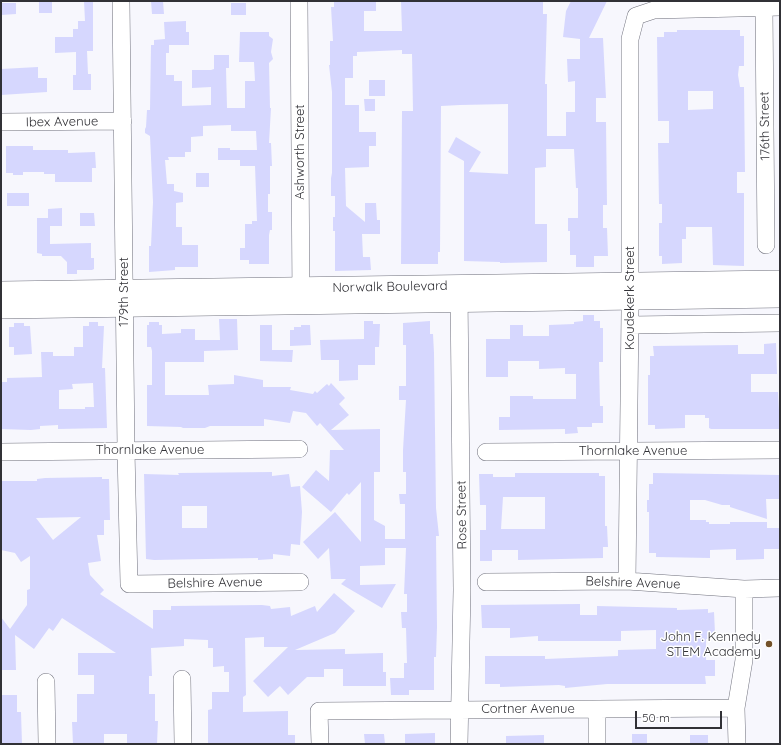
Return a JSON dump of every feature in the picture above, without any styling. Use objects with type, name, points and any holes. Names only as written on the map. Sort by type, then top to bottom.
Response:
[{"type":"main road","name":"Norwalk Boulevard","points":[[1,292],[124,298],[459,294],[630,291],[780,281]]},
{"type":"main road","name":"Norwalk Boulevard","points":[[630,291],[780,297]]},
{"type":"main road","name":"Norwalk Boulevard","points":[[1,308],[124,298]]},
{"type":"street","name":"179th Street","points":[[121,1],[129,584]]},
{"type":"street","name":"Ashworth Street","points":[[299,1],[301,296]]},
{"type":"street","name":"Koudekerk Street","points":[[627,581],[630,325],[630,39],[636,16],[654,10],[772,8]]},
{"type":"street","name":"176th Street","points":[[766,245],[772,8]]},
{"type":"street","name":"Ibex Avenue","points":[[1,122],[123,121]]},
{"type":"street","name":"Rose Street","points":[[459,294],[462,590],[459,744]]},
{"type":"street","points":[[630,325],[780,323]]},
{"type":"street","name":"Thornlake Avenue","points":[[1,452],[299,450]]},
{"type":"street","name":"Thornlake Avenue","points":[[486,452],[780,450]]},
{"type":"street","name":"Belshire Avenue","points":[[486,582],[627,581],[744,588],[780,588]]},
{"type":"street","name":"Belshire Avenue","points":[[129,584],[300,582]]},
{"type":"street","points":[[737,744],[736,708],[744,660],[744,588]]},
{"type":"street","points":[[182,679],[183,744]]},
{"type":"street","points":[[46,682],[47,744]]},
{"type":"street","name":"Cortner Avenue","points":[[320,744],[319,710],[736,708]]},
{"type":"street","points":[[597,709],[597,744]]},
{"type":"building","points":[[39,1],[52,1],[52,13],[39,13]]},
{"type":"building","points":[[84,1],[93,1],[93,51],[87,51],[88,74],[91,74],[91,90],[73,90],[73,75],[76,75],[76,52],[55,53],[55,37],[73,37],[73,29],[78,29],[78,21],[85,21]]},
{"type":"building","points":[[151,1],[163,1],[164,14],[152,14]]},
{"type":"building","points":[[334,1],[376,1],[376,11],[364,11],[364,31],[402,31],[401,1],[543,1],[543,14],[547,14],[545,84],[547,84],[547,136],[566,136],[566,112],[575,112],[575,81],[568,82],[567,59],[580,59],[580,39],[563,37],[566,11],[571,1],[607,1],[589,38],[603,38],[606,98],[596,98],[596,122],[606,122],[607,205],[603,205],[603,228],[607,228],[608,256],[594,256],[594,267],[576,267],[576,255],[570,255],[570,231],[568,231],[568,218],[578,218],[578,188],[576,188],[574,149],[546,149],[546,167],[535,168],[535,224],[547,224],[547,262],[500,263],[464,261],[464,161],[448,152],[456,137],[481,152],[469,172],[508,174],[508,104],[460,105],[441,106],[440,252],[438,252],[438,264],[401,264],[402,111],[413,111],[412,54],[402,54],[402,50],[357,52],[357,56],[353,56],[353,78],[345,78],[345,105],[359,105],[359,132],[376,132],[376,146],[369,146],[369,167],[345,168],[346,206],[365,222],[365,203],[376,203],[377,220],[380,220],[380,234],[362,234],[363,257],[370,257],[371,270],[335,271],[335,231],[333,231],[333,217],[335,217],[335,196],[331,196],[332,92],[329,65],[330,41],[333,41],[331,7],[334,7]]},
{"type":"building","points":[[1,3],[16,3],[16,14],[1,15]]},
{"type":"building","points":[[231,3],[246,3],[246,15],[231,15]]},
{"type":"building","points":[[186,21],[186,32],[189,32],[189,45],[169,45],[169,53],[166,53],[166,75],[174,75],[174,81],[182,81],[182,106],[211,105],[211,87],[192,88],[192,70],[214,69],[214,55],[229,55],[229,68],[226,68],[227,108],[245,108],[245,81],[255,81],[254,62],[239,62],[240,32],[269,32],[269,36],[273,39],[271,52],[273,59],[269,63],[271,108],[269,143],[271,143],[272,166],[270,166],[270,194],[268,194],[268,212],[272,212],[272,230],[270,230],[269,235],[269,264],[249,264],[249,260],[240,260],[240,248],[245,248],[245,224],[252,224],[252,221],[257,221],[255,166],[240,166],[240,160],[218,160],[218,148],[230,148],[230,150],[257,150],[256,131],[231,131],[231,125],[203,126],[203,136],[191,137],[191,152],[185,152],[185,157],[168,157],[169,160],[165,160],[167,184],[174,184],[174,191],[183,193],[183,202],[176,203],[176,227],[182,227],[182,245],[198,245],[198,267],[175,267],[175,270],[149,272],[149,246],[151,246],[153,202],[150,136],[145,133],[145,129],[147,110],[150,110],[151,45],[154,45],[154,40],[165,39],[164,22]]},
{"type":"building","points":[[677,30],[740,30],[740,36],[744,36],[744,66],[739,66],[738,75],[740,87],[744,87],[745,172],[737,172],[737,193],[744,193],[744,266],[713,265],[712,227],[686,227],[686,239],[682,239],[682,263],[662,264],[662,256],[659,256],[659,223],[662,223],[662,204],[659,204],[658,143],[669,143],[669,121],[658,121],[657,37],[664,37],[664,32],[677,32]],"holes":[[[688,91],[713,91],[713,109],[688,110]]]},
{"type":"building","points":[[38,67],[38,78],[47,78],[47,92],[1,95],[1,69]]},
{"type":"building","points":[[369,80],[385,80],[385,96],[369,96]]},
{"type":"building","points":[[364,99],[375,99],[375,111],[365,111]]},
{"type":"building","points":[[6,146],[33,146],[33,150],[68,150],[68,153],[95,152],[96,168],[92,168],[92,182],[55,182],[55,174],[44,174],[44,172],[23,172],[23,175],[6,173]]},
{"type":"building","points":[[196,173],[209,173],[209,187],[196,187]]},
{"type":"building","points":[[7,193],[29,193],[29,206],[7,206]]},
{"type":"building","points":[[62,208],[62,226],[50,226],[50,244],[91,243],[91,258],[94,258],[94,269],[77,270],[77,274],[67,274],[67,262],[61,256],[42,256],[42,254],[37,253],[37,218],[48,218],[48,209]]},
{"type":"building","points":[[80,213],[94,213],[95,226],[80,226]]},
{"type":"building","points":[[583,315],[594,315],[594,321],[600,321],[600,328],[603,328],[603,362],[599,362],[600,406],[603,406],[603,423],[592,423],[592,427],[577,427],[578,433],[565,434],[565,429],[499,430],[499,417],[510,417],[510,396],[533,396],[533,399],[576,399],[576,374],[565,374],[565,368],[539,369],[539,361],[508,361],[508,377],[486,377],[486,339],[510,339],[510,325],[523,325],[523,336],[549,336],[549,325],[574,324],[574,322],[583,321]]},
{"type":"building","points":[[219,319],[237,319],[238,350],[204,351],[204,362],[165,362],[165,395],[209,395],[208,385],[234,384],[234,375],[263,380],[263,387],[291,387],[290,390],[313,394],[315,391],[317,393],[327,384],[329,386],[331,383],[345,398],[339,404],[349,415],[331,430],[380,429],[380,472],[374,472],[374,520],[385,526],[385,539],[405,539],[405,504],[400,504],[399,494],[406,494],[406,472],[403,472],[403,450],[406,400],[399,400],[399,386],[406,386],[406,345],[403,345],[403,323],[430,321],[430,334],[433,334],[434,353],[436,508],[439,536],[436,536],[437,627],[436,657],[434,657],[434,690],[409,690],[409,695],[391,695],[390,678],[404,678],[404,663],[407,663],[406,628],[402,628],[401,612],[407,612],[407,594],[404,594],[406,548],[385,548],[385,565],[360,566],[360,585],[396,584],[382,608],[341,584],[346,579],[331,579],[329,548],[318,559],[303,542],[335,512],[361,542],[361,482],[349,495],[347,493],[331,512],[302,487],[316,470],[329,481],[330,450],[344,450],[320,423],[317,426],[306,413],[293,411],[290,423],[264,419],[264,426],[210,426],[205,428],[183,428],[147,426],[147,385],[152,385],[152,351],[151,347],[147,347],[147,325],[149,325],[149,322],[159,322],[159,325],[162,325],[162,334],[181,333],[181,329],[195,329],[195,340],[220,340]]},
{"type":"building","points":[[364,321],[373,321],[373,324],[380,324],[379,347],[375,347],[375,365],[358,365],[358,380],[339,381],[339,360],[321,360],[320,340],[364,339]]},
{"type":"building","points":[[89,322],[98,322],[98,326],[104,326],[102,368],[105,368],[107,428],[58,429],[58,425],[40,426],[40,429],[31,430],[1,429],[1,382],[7,382],[7,378],[42,377],[41,352],[53,352],[53,356],[74,356],[74,347],[83,347],[83,326],[89,326]],"holes":[[[93,383],[94,407],[85,407],[85,409],[59,409],[59,390],[73,389],[72,384]]]},
{"type":"building","points":[[14,323],[24,323],[24,326],[30,326],[32,354],[14,355],[14,347],[9,347],[9,327],[14,327]]},
{"type":"building","points":[[260,325],[272,325],[272,350],[293,350],[292,362],[260,361]]},
{"type":"building","points":[[301,325],[310,325],[311,345],[290,346],[290,330],[294,330],[294,327],[301,327]]},
{"type":"building","points":[[776,343],[777,374],[751,374],[751,392],[778,392],[780,429],[711,429],[709,428],[709,418],[705,418],[705,415],[685,415],[685,428],[655,429],[655,425],[648,425],[648,375],[650,375],[650,356],[654,356],[653,346],[738,345],[738,354],[764,354],[764,344]]},
{"type":"building","points":[[272,472],[272,476],[289,474],[291,487],[300,486],[302,512],[300,545],[291,544],[290,556],[273,554],[273,559],[146,559],[144,474],[179,475],[178,473]],"holes":[[[182,506],[207,506],[207,528],[182,528]]]},
{"type":"building","points":[[515,473],[599,473],[599,476],[605,476],[605,526],[607,526],[608,547],[603,547],[603,558],[518,560],[518,550],[492,550],[492,561],[480,561],[480,530],[486,530],[486,505],[480,505],[479,474],[493,474],[493,477],[515,477]],"holes":[[[503,497],[545,497],[545,529],[501,529]]]},
{"type":"building","points":[[653,473],[779,475],[779,499],[766,499],[767,519],[730,507],[730,505],[722,505],[705,500],[690,500],[690,520],[706,520],[709,524],[730,524],[730,522],[767,522],[767,528],[780,528],[780,549],[764,549],[764,559],[736,560],[736,549],[710,550],[710,558],[656,557],[656,553],[649,553],[649,512],[647,512],[647,500],[649,500],[649,484],[653,484]]},
{"type":"building","points":[[102,477],[102,479],[109,479],[110,520],[104,520],[104,535],[97,535],[101,561],[88,563],[90,575],[104,590],[100,594],[153,629],[153,610],[171,610],[171,606],[262,605],[270,606],[271,609],[290,607],[291,616],[315,606],[317,612],[334,593],[355,611],[335,633],[295,650],[345,649],[345,654],[383,653],[383,672],[386,672],[386,686],[343,686],[343,669],[324,669],[324,677],[307,677],[288,695],[280,686],[268,697],[253,681],[288,647],[264,647],[264,637],[245,638],[246,695],[243,697],[243,712],[288,711],[288,735],[295,735],[295,744],[208,744],[208,710],[212,709],[212,692],[229,692],[229,672],[224,672],[224,666],[213,667],[213,648],[208,648],[208,640],[184,639],[184,646],[151,648],[152,676],[149,676],[149,694],[155,694],[155,721],[158,721],[157,744],[127,744],[127,734],[104,734],[104,744],[73,744],[72,722],[77,722],[77,694],[94,694],[94,675],[78,675],[78,653],[116,653],[62,618],[53,631],[49,628],[34,649],[15,635],[16,670],[1,670],[1,617],[10,629],[27,605],[27,590],[30,589],[30,556],[21,562],[15,553],[1,550],[1,481],[37,481],[37,479]],"holes":[[[81,517],[53,540],[36,518]]]},
{"type":"building","points":[[580,604],[580,615],[597,615],[597,606],[677,608],[677,610],[708,609],[708,613],[714,612],[715,633],[714,638],[706,639],[706,660],[715,660],[715,676],[705,676],[706,684],[607,684],[565,688],[565,686],[559,685],[500,687],[500,684],[485,684],[485,656],[545,656],[545,659],[618,656],[618,650],[656,649],[656,630],[621,631],[621,641],[538,641],[538,636],[510,638],[510,628],[482,628],[481,605]]},
{"type":"building","points":[[1,695],[17,695],[17,712],[21,712],[22,744],[1,744]]},
{"type":"building","points":[[435,733],[435,744],[405,744],[405,734]]},
{"type":"building","points":[[364,734],[384,734],[385,744],[365,744]]},
{"type":"building","points":[[632,734],[647,734],[647,744],[632,744]]},
{"type":"building","points":[[544,735],[544,744],[506,744],[506,736]]},
{"type":"building","points":[[690,735],[708,735],[708,744],[690,744]]},
{"type":"place","name":"John F. Kennedy STEM Academy","points":[[769,644]]}]
